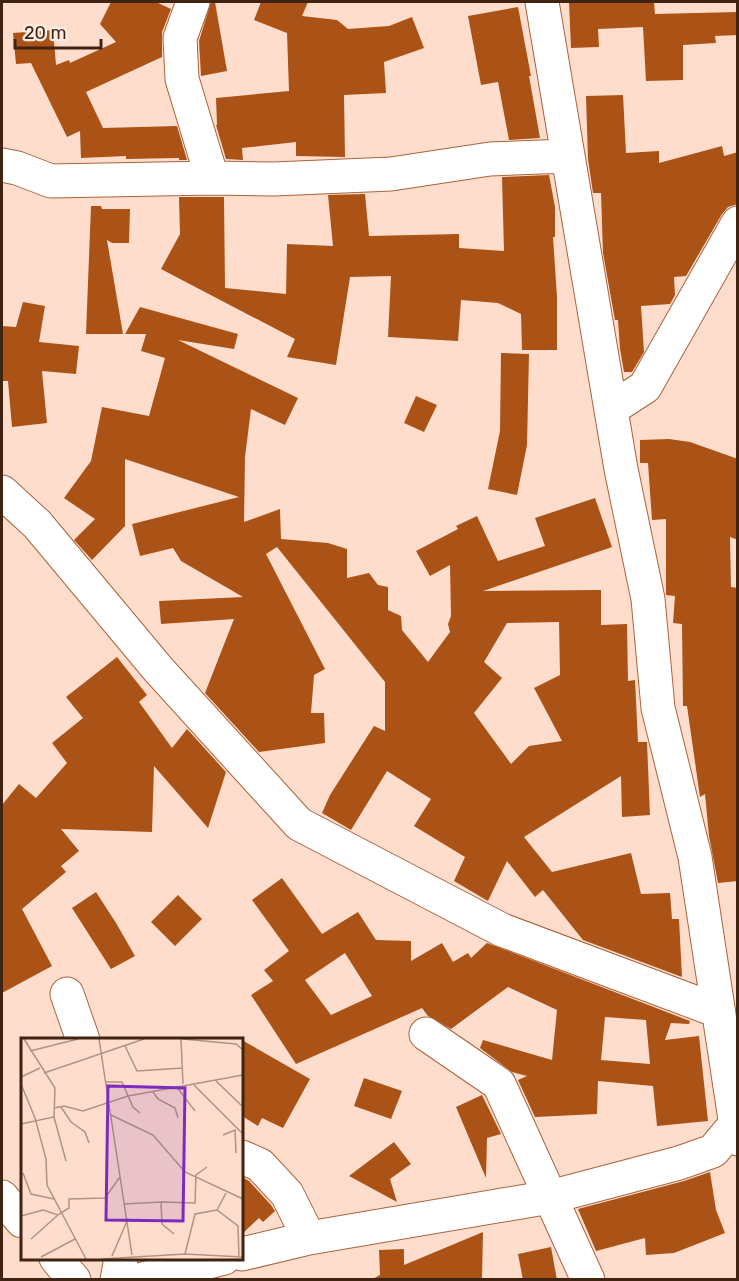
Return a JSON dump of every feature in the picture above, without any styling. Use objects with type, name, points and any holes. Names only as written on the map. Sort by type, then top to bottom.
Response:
[{"type":"street","points":[[193,2],[180,38],[182,80],[212,178]]},
{"type":"street","points":[[243,1254],[309,1238],[550,1197],[679,1163],[713,1151],[737,1128],[695,857],[658,708],[648,599],[621,469],[542,2]]},
{"type":"street","points":[[2,165],[17,168],[51,181],[274,179],[391,174],[490,159],[567,156]]},
{"type":"street","points":[[611,409],[645,387],[738,223]]},
{"type":"street","points":[[2,492],[37,524],[158,669],[299,824],[502,930],[718,1011]]},
{"type":"street","points":[[67,994],[82,1038]]},
{"type":"street","points":[[426,1034],[499,1084],[588,1280]]},
{"type":"street","points":[[243,1157],[260,1165],[287,1194],[309,1238]]},
{"type":"street","points":[[2,1197],[21,1220]]},
{"type":"street","points":[[58,1260],[74,1280]]},
{"type":"street","points":[[117,1280],[121,1260]]},
{"type":"street","points":[[139,1280],[216,1260]]},
{"type":"building","points":[[111,2],[156,2],[171,9],[162,32],[162,57],[86,92],[103,128],[177,126],[187,160],[179,160],[179,158],[126,159],[126,156],[81,158],[80,131],[67,137],[31,63],[16,64],[13,33],[53,30],[56,65],[69,60],[70,63],[116,42],[100,24]]},
{"type":"building","points":[[211,2],[215,2],[227,71],[201,76],[199,41]]},
{"type":"building","points":[[261,2],[308,2],[302,16],[337,20],[348,29],[389,26],[412,17],[424,48],[384,62],[386,93],[344,95],[345,157],[296,156],[296,142],[242,148],[243,160],[226,159],[216,125],[216,98],[289,91],[287,33],[254,20]]},
{"type":"building","points":[[569,2],[654,2],[655,14],[738,12],[738,35],[715,36],[716,43],[683,45],[683,80],[646,81],[643,27],[598,29],[599,47],[571,48]]},
{"type":"building","points":[[518,7],[540,138],[509,140],[498,82],[481,85],[468,16]]},
{"type":"building","points":[[623,95],[626,153],[659,151],[659,163],[722,146],[724,156],[738,152],[738,204],[728,207],[722,214],[686,276],[674,277],[675,295],[670,304],[641,306],[644,352],[632,372],[624,372],[618,320],[615,320],[603,253],[601,193],[593,193],[588,159],[586,96]]},
{"type":"building","points":[[549,175],[555,207],[555,237],[553,237],[557,297],[557,350],[522,350],[521,314],[498,303],[461,300],[458,341],[388,337],[391,276],[350,277],[336,365],[287,357],[295,339],[161,269],[180,234],[179,197],[224,197],[225,288],[286,294],[287,244],[333,246],[328,195],[365,194],[369,236],[459,234],[459,248],[504,251],[502,177]]},
{"type":"building","points":[[91,206],[101,206],[102,209],[130,209],[129,243],[112,243],[107,240],[123,334],[86,334]]},
{"type":"building","points":[[23,302],[45,306],[39,342],[79,346],[76,374],[42,371],[47,423],[12,427],[8,381],[2,381],[2,326],[16,327]]},
{"type":"building","points":[[140,307],[238,334],[234,349],[178,340],[298,398],[285,425],[251,409],[245,457],[244,522],[280,509],[281,539],[328,543],[347,549],[347,578],[369,573],[378,585],[388,587],[388,610],[401,616],[402,630],[428,662],[450,632],[448,624],[451,616],[450,565],[430,576],[416,551],[458,529],[456,526],[477,516],[498,561],[545,546],[535,518],[595,498],[612,547],[483,591],[601,590],[601,625],[627,624],[628,681],[635,680],[638,742],[647,742],[650,815],[622,817],[621,776],[524,837],[552,872],[631,853],[641,894],[670,893],[672,919],[679,919],[682,977],[583,940],[543,890],[535,897],[507,861],[488,901],[454,881],[465,857],[414,826],[431,799],[387,771],[351,830],[322,813],[330,795],[374,726],[385,731],[385,682],[277,547],[266,554],[325,669],[314,675],[311,713],[324,713],[325,743],[259,752],[205,693],[234,619],[161,624],[159,601],[243,597],[181,561],[173,548],[140,556],[132,524],[239,497],[125,459],[125,526],[92,560],[74,540],[95,519],[64,498],[91,461],[102,407],[149,416],[165,358],[141,351],[146,334],[125,334]],"holes":[[[559,622],[560,675],[534,688],[562,741],[529,746],[511,764],[474,713],[502,678],[484,662],[507,623]]]},
{"type":"building","points":[[501,353],[529,354],[527,445],[517,495],[488,489],[500,431]]},
{"type":"building","points":[[416,396],[437,405],[424,432],[404,423]]},
{"type":"building","points":[[669,439],[690,442],[738,459],[738,540],[730,537],[731,587],[738,588],[738,881],[718,883],[709,836],[705,794],[700,797],[687,706],[683,706],[682,624],[673,623],[675,596],[666,595],[666,519],[652,520],[648,463],[640,463],[640,440]]},
{"type":"building","points":[[117,657],[147,695],[139,702],[172,748],[187,729],[226,772],[208,828],[154,766],[152,832],[61,829],[79,851],[61,866],[66,872],[22,909],[52,966],[2,993],[2,805],[19,784],[36,798],[67,763],[52,743],[83,718],[66,697]]},
{"type":"building","points":[[282,878],[322,934],[358,912],[376,940],[411,941],[411,961],[442,943],[453,962],[468,953],[471,958],[487,943],[690,1021],[689,1024],[671,1023],[665,1040],[699,1036],[708,1121],[657,1126],[653,1086],[598,1081],[597,1114],[535,1117],[518,1080],[527,1076],[512,1072],[480,1048],[483,1040],[552,1060],[557,1010],[508,987],[451,1029],[428,1016],[422,1008],[296,1064],[251,995],[273,981],[264,970],[289,951],[252,900]],"holes":[[[345,953],[372,996],[331,1015],[305,980]],[[605,1017],[646,1020],[650,1064],[601,1060]]]},
{"type":"building","points":[[96,892],[135,956],[111,969],[72,908]]},
{"type":"building","points":[[178,895],[202,919],[175,946],[151,922]]},
{"type":"building","points":[[243,1041],[310,1079],[283,1128],[262,1118],[258,1126],[243,1117]]},
{"type":"building","points":[[364,1078],[402,1091],[391,1119],[354,1106]]},
{"type":"building","points":[[482,1095],[501,1134],[487,1138],[486,1178],[456,1107]]},
{"type":"building","points":[[394,1142],[411,1164],[390,1179],[397,1202],[349,1176]]},
{"type":"building","points":[[710,1172],[716,1210],[725,1233],[674,1253],[646,1255],[645,1238],[596,1251],[578,1209]]},
{"type":"building","points":[[243,1178],[249,1181],[275,1211],[263,1222],[259,1218],[243,1233]]},
{"type":"building","points":[[483,1232],[482,1280],[371,1280],[380,1275],[379,1250],[404,1249],[404,1265]]},
{"type":"building","points":[[551,1247],[557,1280],[523,1280],[518,1254]]}]
